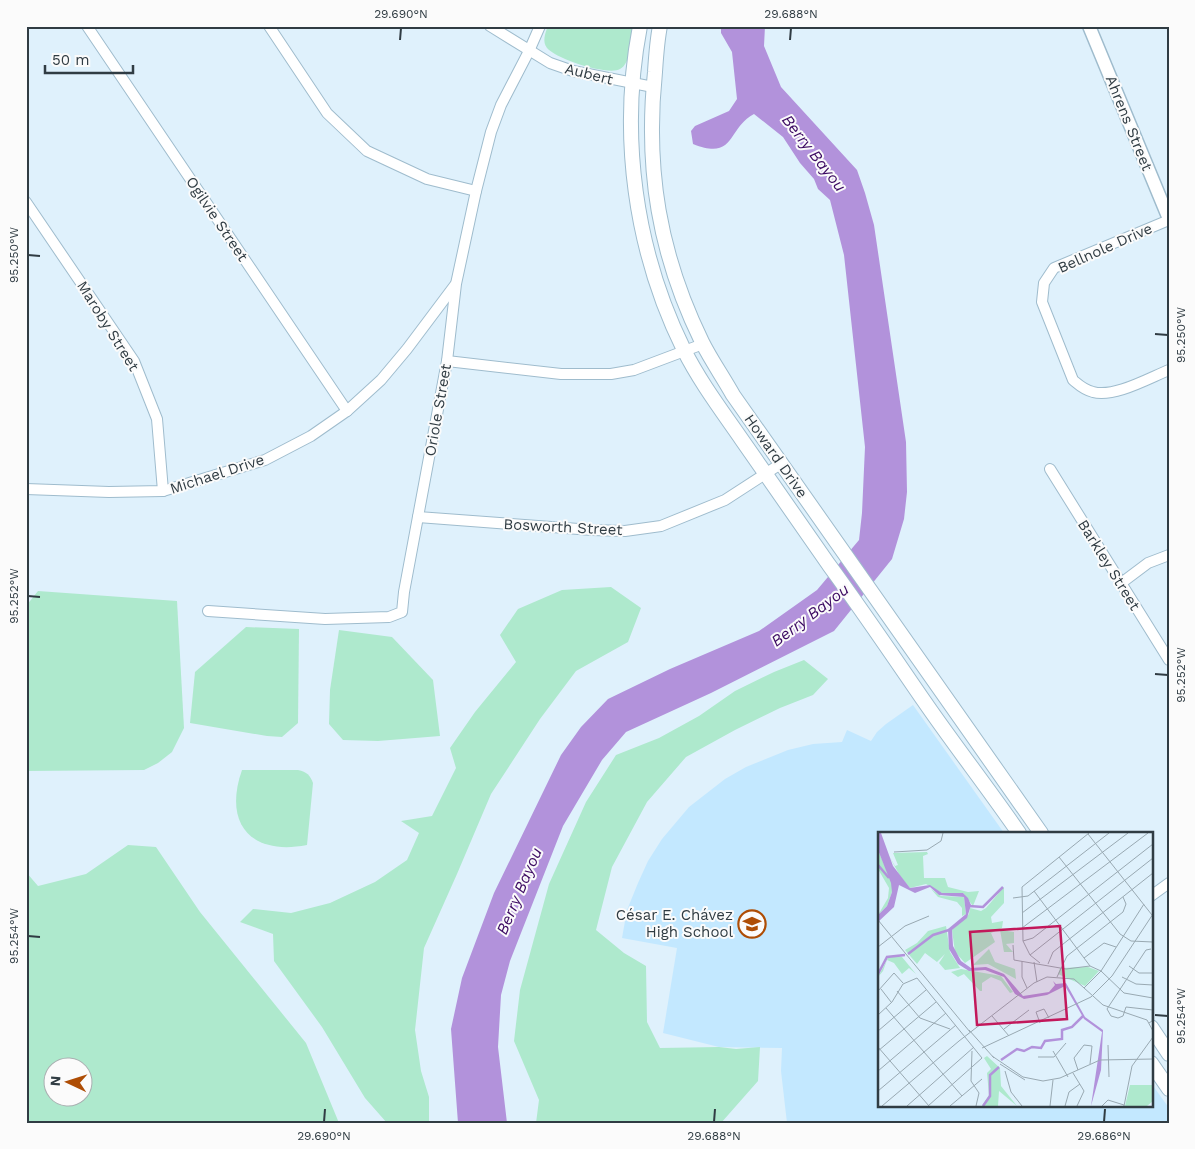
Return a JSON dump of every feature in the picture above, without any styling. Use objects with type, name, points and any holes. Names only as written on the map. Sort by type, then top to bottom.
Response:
[{"type":"main road","name":"Howard Drive","points":[[640,26],[633,84],[632,128],[634,179],[639,218],[648,256],[667,310],[685,351],[705,386],[1018,832]]},
{"type":"main road","name":"Howard Drive","points":[[660,26],[653,87],[652,166],[659,214],[672,268],[686,307],[703,344],[733,395],[1040,832]]},
{"type":"main road","points":[[639,218],[659,214]]},
{"type":"main road","points":[[925,702],[942,691]]},
{"type":"main road","points":[[1018,832],[1033,819]]},
{"type":"main road","points":[[1152,1029],[1169,1054]]},
{"type":"main road","points":[[1152,1065],[1167,1082]]},
{"type":"street","name":"Ogilvie Street","points":[[87,26],[347,411]]},
{"type":"street","points":[[269,26],[327,113],[368,151],[428,179],[476,191]]},
{"type":"street","name":"Aubert","points":[[490,26],[550,63],[573,71],[653,87]]},
{"type":"street","name":"Oriole Street","points":[[208,611],[325,619],[389,617],[402,612],[404,592],[447,361],[456,284],[476,191],[500,105],[540,26]]},
{"type":"street","name":"Ahrens Street","points":[[1089,26],[1169,219]]},
{"type":"street","name":"Maroby Street","points":[[26,202],[134,360],[157,419],[163,491]]},
{"type":"street","name":"Bellnole Drive","points":[[1169,219],[1054,268],[1044,283],[1042,302],[1073,380],[1083,389],[1094,393],[1113,392],[1169,370]]},
{"type":"street","name":"Michael Drive","points":[[26,489],[109,492],[163,491],[265,460],[311,436],[347,411],[381,380],[456,284]]},
{"type":"street","points":[[447,361],[561,374],[611,374],[634,370],[703,344]]},
{"type":"street","name":"Bosworth Street","points":[[418,517],[592,530],[625,531],[661,526],[725,500],[782,463]]},
{"type":"street","name":"Barkley Street","points":[[1050,469],[1169,660]]},
{"type":"street","points":[[1120,584],[1148,563],[1169,555]]},
{"type":"street","points":[[1152,895],[1169,883]]},
{"type":"shaded area","name":"César E. Chávez High School","points":[[913,705],[1003,832],[878,832],[878,1106],[1152,1106],[1152,1084],[1169,1108],[1169,1123],[787,1123],[781,1071],[782,1048],[719,1047],[663,1033],[677,948],[622,938],[627,910],[648,861],[662,839],[689,807],[725,779],[746,767],[788,750],[813,744],[842,742],[847,730],[871,741],[886,724]]},
{"type":"green space","points":[[548,26],[634,26],[627,62],[620,69],[614,71],[582,65],[561,57],[545,46],[544,37]]},
{"type":"green space","points":[[611,587],[641,608],[628,642],[576,671],[540,719],[491,794],[424,948],[415,1030],[421,1071],[429,1097],[429,1123],[387,1123],[365,1098],[322,1027],[274,961],[273,934],[240,922],[253,909],[291,913],[330,903],[375,882],[407,860],[419,833],[401,821],[432,816],[456,768],[450,748],[475,712],[516,662],[500,635],[518,609],[562,590]]},
{"type":"green space","points":[[38,591],[177,601],[184,728],[172,752],[158,763],[144,770],[26,771],[26,606]]},
{"type":"green space","points":[[246,627],[299,629],[298,723],[282,737],[190,723],[195,672]]},
{"type":"green space","points":[[339,630],[392,637],[433,680],[440,736],[378,741],[343,740],[329,724],[330,690]]},
{"type":"green space","points":[[804,660],[828,679],[813,695],[780,708],[686,757],[647,802],[612,867],[596,930],[624,953],[646,966],[647,1022],[660,1048],[719,1047],[736,1049],[760,1047],[758,1081],[721,1123],[536,1123],[539,1100],[514,1041],[520,990],[549,884],[586,802],[616,755],[659,738],[699,716],[735,691]]},
{"type":"green space","points":[[242,770],[298,770],[309,776],[313,783],[307,845],[271,846],[257,840],[246,832],[239,820],[236,806],[237,789]]},
{"type":"green space","points":[[128,845],[156,847],[200,912],[306,1043],[339,1123],[26,1123],[26,872],[38,886],[86,874]]},
{"type":"water","name":"Berry Bayou","points":[[721,26],[765,26],[764,46],[781,87],[857,170],[874,225],[906,442],[907,492],[904,519],[892,559],[834,631],[711,693],[626,732],[602,760],[563,826],[510,961],[501,995],[498,1047],[507,1123],[458,1123],[451,1029],[462,978],[494,893],[561,755],[581,727],[608,699],[670,669],[759,631],[817,590],[859,540],[865,447],[844,255],[830,200],[818,189],[814,179],[800,163],[783,137],[754,114],[745,120],[724,146],[707,148],[693,144],[691,131],[695,126],[729,111],[737,99],[732,52],[721,33]]},
{"type":"place","name":"César E. Chávez High School","points":[[752,924]]}]
